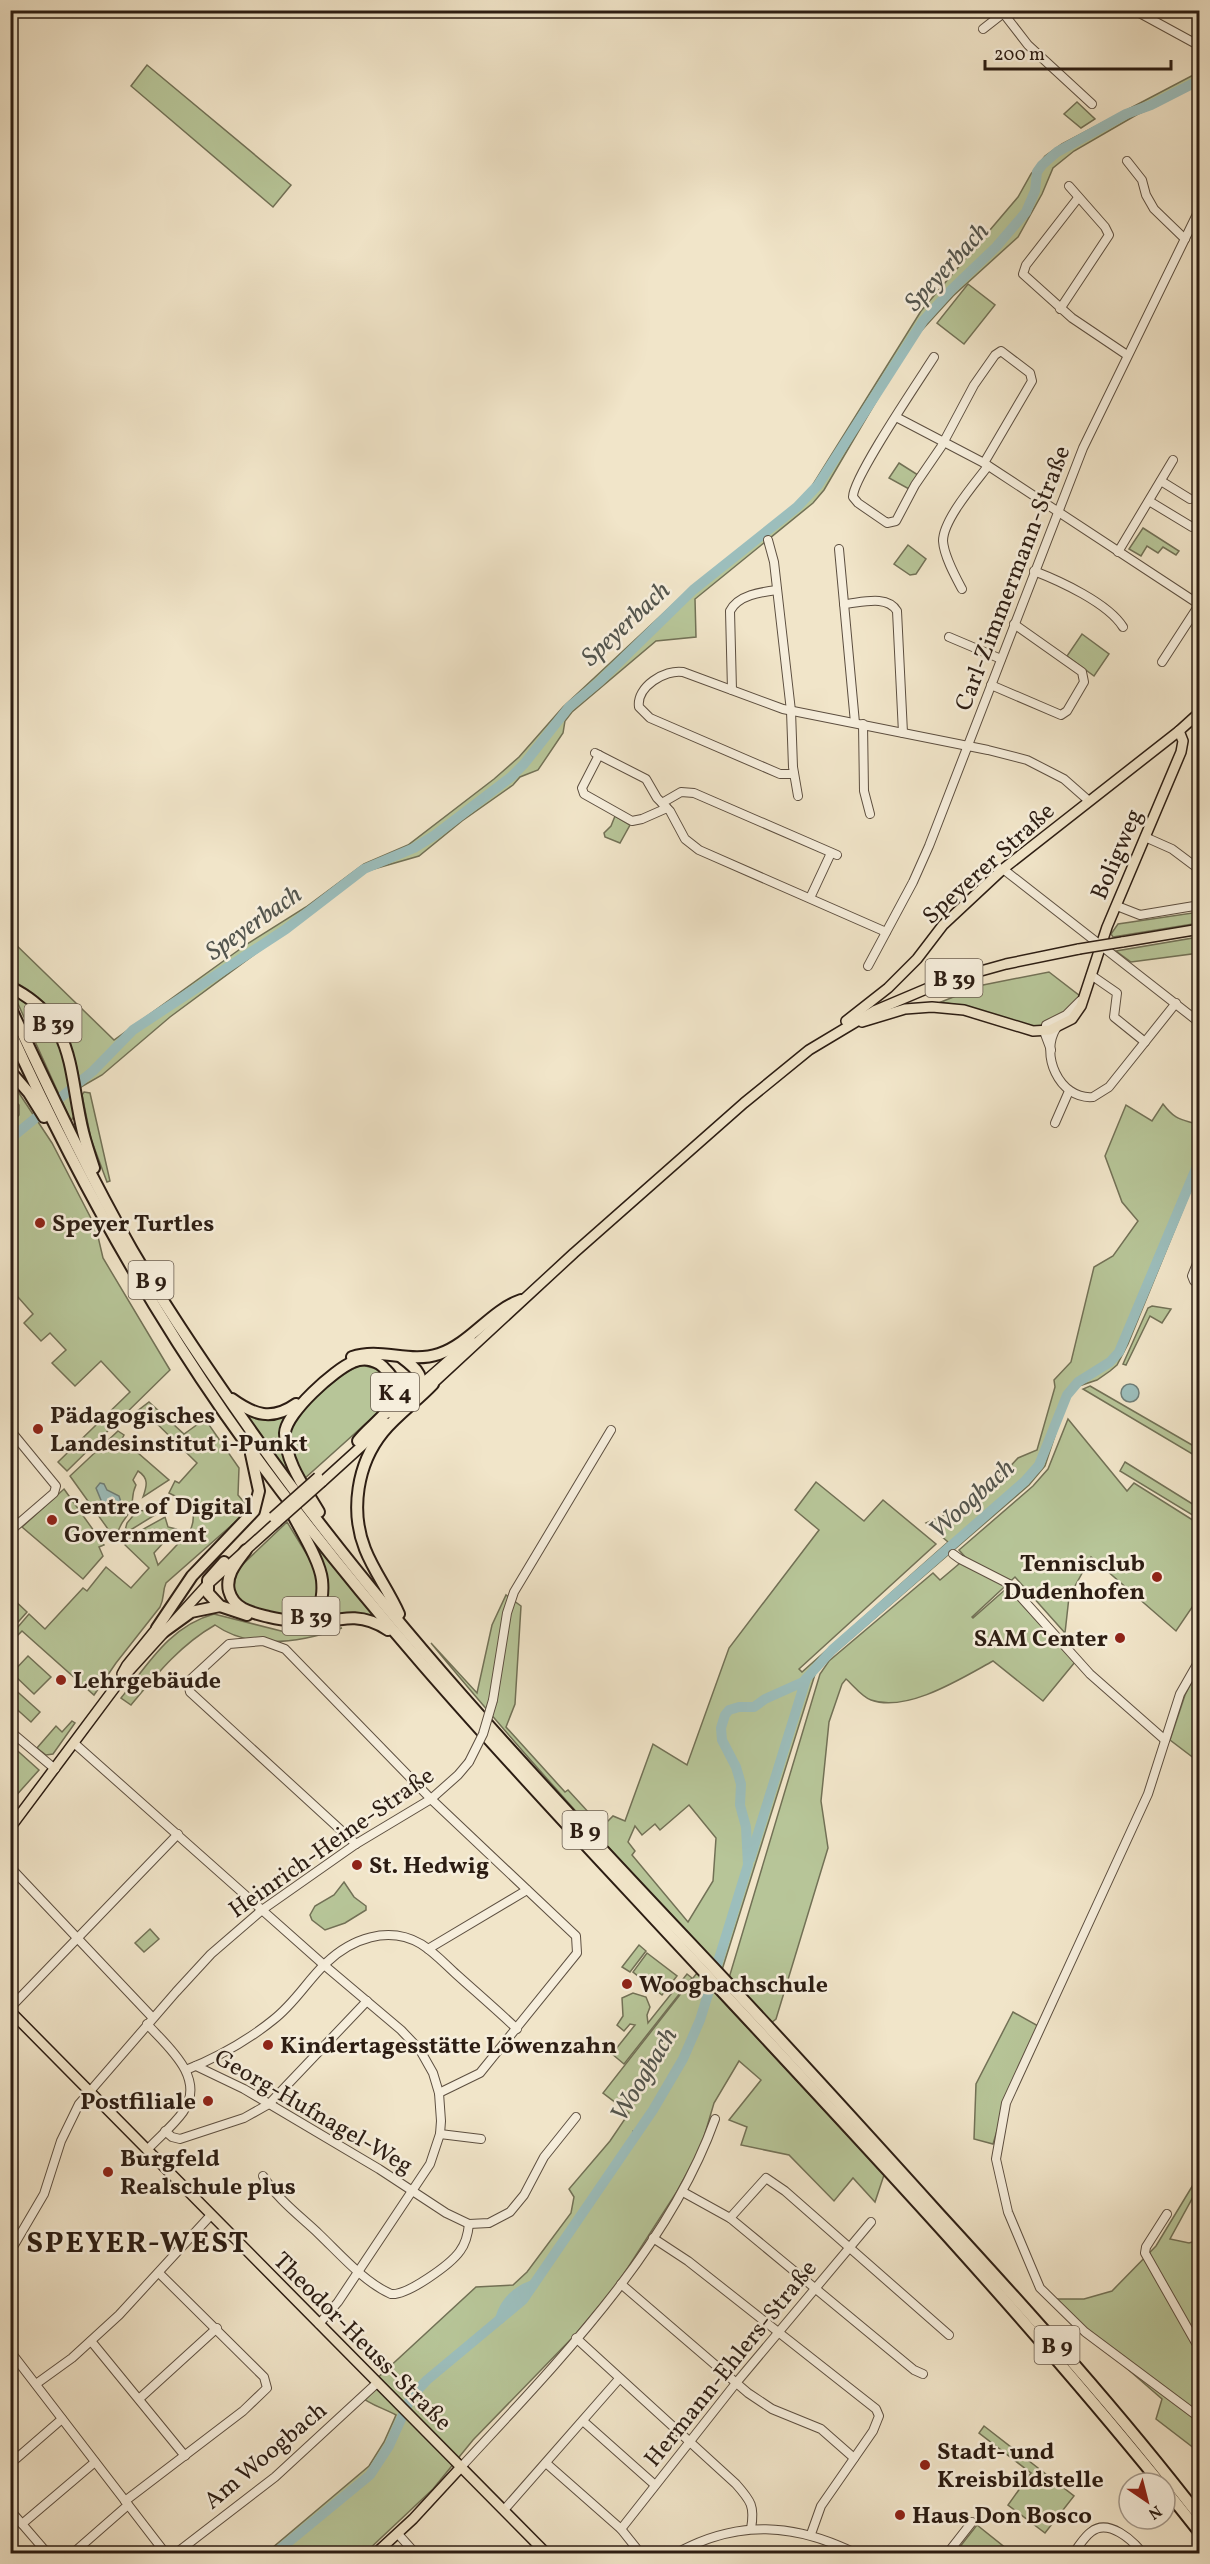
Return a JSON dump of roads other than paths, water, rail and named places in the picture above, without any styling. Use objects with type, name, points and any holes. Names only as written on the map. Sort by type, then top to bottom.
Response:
[{"type":"highway","name":"B 39","points":[[10,987],[23,994],[50,1019],[66,1048],[74,1074],[83,1133],[101,1194]]},
{"type":"highway","name":"B 9","points":[[10,1007],[41,1095]]},
{"type":"highway","name":"B 9","points":[[10,1031],[57,1125],[101,1194],[165,1303],[275,1464],[339,1546],[522,1762],[745,2002],[888,2163],[1151,2471]]},
{"type":"highway","name":"B 39","points":[[10,1071],[41,1095],[57,1125],[72,1162]]},
{"type":"highway","name":"B 9","points":[[72,1162],[156,1308],[250,1448],[312,1531],[400,1638],[490,1741],[742,2014],[888,2163]]},
{"type":"highway","name":"B 39","points":[[226,1395],[254,1414],[272,1416],[288,1410],[351,1358],[372,1352],[401,1358],[418,1358],[442,1353],[476,1337],[511,1304],[521,1300]]},
{"type":"highway","points":[[401,1358],[418,1372],[427,1384]]},
{"type":"highway","name":"K 4","points":[[339,1546],[292,1465],[286,1441],[286,1426],[301,1404],[335,1375],[352,1362],[367,1360],[381,1364],[392,1377],[395,1395],[392,1404],[358,1441]]},
{"type":"highway","name":"B 39","points":[[408,1404],[427,1384]]},
{"type":"highway","name":"B 39","points":[[404,1625],[391,1596],[364,1548],[358,1527],[357,1510],[360,1485],[369,1454],[379,1438],[427,1384]]},
{"type":"highway","points":[[159,1630],[192,1576],[254,1511],[259,1491],[250,1448]]},
{"type":"highway","name":"B 39","points":[[246,1550],[231,1571],[228,1584],[230,1594],[237,1605],[248,1612],[290,1622],[308,1619],[318,1609],[322,1596],[322,1578],[280,1489]]},
{"type":"highway","points":[[220,1606],[209,1596],[207,1585],[224,1562]]},
{"type":"highway","name":"B 9","points":[[159,1630],[191,1612],[220,1606],[290,1628],[308,1627],[348,1617],[363,1617],[379,1624],[400,1638]]},
{"type":"highway","name":"B 9","points":[[904,2182],[1053,2340],[1200,2517]]},
{"type":"highway","points":[[1177,2503],[1200,2533]]},
{"type":"main road","name":"Speyerer Straße","points":[[809,1050],[888,988],[917,959],[931,937],[1003,869],[1200,712]]},
{"type":"main road","name":"Boligweg","points":[[1044,1031],[1057,1027],[1077,1013],[1100,945],[1181,752],[1183,741],[1179,731]]},
{"type":"main road","name":"B 39","points":[[521,1300],[744,1102],[809,1050],[874,1011],[945,981],[1006,964],[1079,949],[1200,929]]},
{"type":"main road","points":[[836,1032],[892,1012],[933,1006],[964,1010],[1026,1030],[1044,1031]]},
{"type":"main road","name":"B 39","points":[[320,1479],[358,1441],[427,1384],[476,1337]]},
{"type":"main road","name":"B 39","points":[[224,1562],[408,1404]]},
{"type":"main road","name":"B 39","points":[[246,1550],[275,1519]]},
{"type":"main road","points":[[159,1630],[246,1550]]},
{"type":"main road","points":[[10,1827],[159,1630],[224,1562]]},
{"type":"main road","name":"Theodor-Heuss-Straße","points":[[10,2010],[546,2553]]},
{"type":"main road","points":[[375,2553],[398,2534],[461,2467]]},
{"type":"street","points":[[1134,10],[1200,46]]},
{"type":"street","points":[[983,29],[1006,12],[1028,45],[1092,104]]},
{"type":"street","points":[[1127,161],[1142,180],[1148,200],[1166,223],[1185,239]]},
{"type":"street","points":[[1060,309],[1109,235],[1105,227],[1069,186]]},
{"type":"street","points":[[1078,198],[1024,268],[1025,278],[1060,309],[1127,355]]},
{"type":"street","name":"Carl-Zimmermann-Straße","points":[[868,966],[921,866],[1083,448],[1200,208]]},
{"type":"street","points":[[934,357],[871,455],[852,493],[858,503],[887,523],[892,523],[899,517],[915,485],[944,441],[986,366],[999,351],[1007,354],[1030,373],[1032,381],[986,465],[951,519],[944,534],[944,548],[962,589]]},
{"type":"street","points":[[896,417],[986,465],[1199,605],[1161,662]]},
{"type":"street","points":[[1118,552],[1173,460]]},
{"type":"street","points":[[1161,481],[1190,499]]},
{"type":"street","points":[[1149,501],[1191,527]]},
{"type":"street","points":[[768,540],[773,553],[798,796]]},
{"type":"street","points":[[839,549],[859,723],[864,791],[870,814]]},
{"type":"street","points":[[1034,571],[1072,588],[1113,615],[1123,627]]},
{"type":"street","points":[[732,690],[730,611],[735,603],[744,598],[777,590]]},
{"type":"street","points":[[844,604],[884,601],[892,604],[897,611],[903,733]]},
{"type":"street","points":[[991,685],[1060,715],[1067,711],[1084,682],[1085,677],[1082,672],[1014,624]]},
{"type":"street","points":[[949,637],[1001,659]]},
{"type":"street","points":[[794,774],[780,774],[650,718],[638,704],[640,696],[661,676],[672,671],[683,672],[791,711],[1013,756],[1047,769],[1073,785],[1089,801]]},
{"type":"street","points":[[810,898],[834,854],[694,793],[681,792],[665,805],[642,819],[632,821],[584,794],[582,788],[597,754],[646,779],[657,798],[665,805],[685,839],[699,850],[886,932]]},
{"type":"street","points":[[1144,837],[1172,849],[1200,870]]},
{"type":"street","points":[[1003,869],[1200,1023]]},
{"type":"street","points":[[1117,906],[1140,915],[1200,905]]},
{"type":"street","points":[[1091,975],[1118,993],[1114,1017],[1145,1042]]},
{"type":"street","name":"Boligweg","points":[[1044,1031],[1047,1024],[1070,1012],[1084,994]]},
{"type":"street","points":[[1044,1031],[1058,1077],[1069,1091],[1087,1098],[1103,1092],[1176,1003]]},
{"type":"street","points":[[1052,1054],[1054,1033],[1057,1027]]},
{"type":"street","points":[[1055,1123],[1069,1091]]},
{"type":"street","points":[[1200,1256],[1192,1278],[1200,1286]]},
{"type":"street","points":[[10,1430],[56,1486],[54,1492],[10,1531]]},
{"type":"street","name":"Heinrich-Heine-Straße","points":[[10,2252],[44,2194],[71,2118],[149,2021],[211,1954],[262,1910],[356,1844],[430,1799],[458,1775],[469,1762],[483,1734],[494,1700],[507,1612],[514,1592],[611,1430]]},
{"type":"street","points":[[953,1554],[1009,1584],[1090,1674],[1165,1740]]},
{"type":"street","points":[[356,1844],[190,1692],[188,1683],[229,1644],[263,1641],[285,1649],[430,1799],[576,1936],[577,1953],[570,1963],[480,2073],[439,2093]]},
{"type":"street","points":[[1200,1659],[1180,1694],[1165,1740],[1163,1754],[1148,1794],[1006,2103],[996,2159],[1008,2212],[1040,2288],[1085,2332],[1200,2418]]},
{"type":"street","points":[[10,1731],[55,1769]]},
{"type":"street","points":[[74,1743],[324,1965],[402,2030],[429,2064],[441,2105],[440,2134],[430,2164],[338,2302],[319,2324]]},
{"type":"street","points":[[10,2010],[178,1834]]},
{"type":"street","points":[[10,1867],[149,2021],[186,2070],[190,2082],[190,2097],[183,2112],[147,2150]]},
{"type":"street","points":[[428,1949],[528,1890]]},
{"type":"street","points":[[186,2070],[245,2040],[272,2021],[299,1996],[324,1965],[355,1942],[377,1936],[397,1934],[428,1949],[517,2029]]},
{"type":"street","points":[[165,2131],[180,2139],[244,2118],[269,2104],[367,2001]]},
{"type":"street","name":"Georg-Hufnagel-Weg","points":[[196,2066],[244,2089],[374,2166],[446,2213],[469,2224]]},
{"type":"street","points":[[263,2176],[279,2198],[359,2271],[386,2292],[402,2294],[454,2259],[466,2240],[469,2224],[489,2223],[510,2212],[518,2204],[544,2157],[576,2117]]},
{"type":"street","points":[[461,2467],[621,2284],[683,2192],[715,2119]]},
{"type":"street","points":[[440,2134],[481,2139]]},
{"type":"street","points":[[730,2218],[766,2178],[785,2191],[949,2335]]},
{"type":"street","points":[[683,2192],[730,2218],[914,2370],[923,2374]]},
{"type":"street","points":[[1167,2214],[1146,2247],[1145,2253],[1200,2350]]},
{"type":"street","points":[[36,2384],[91,2341],[159,2273],[211,2215]]},
{"type":"street","name":"Hermann-Ehlers-Straße","points":[[621,2529],[736,2383],[871,2222]]},
{"type":"street","points":[[653,2238],[688,2260],[875,2408],[878,2413],[873,2431],[821,2506],[811,2534]]},
{"type":"street","points":[[72,2553],[127,2503],[243,2412],[265,2392],[268,2384],[217,2328],[159,2273]]},
{"type":"street","points":[[621,2284],[758,2401],[821,2429],[854,2458]]},
{"type":"street","points":[[139,2399],[217,2328]]},
{"type":"street","points":[[576,2338],[736,2484],[750,2500],[754,2513],[751,2529]]},
{"type":"street","points":[[91,2341],[185,2456]]},
{"type":"street","points":[[10,2351],[166,2553]]},
{"type":"street","points":[[10,2368],[18,2361]]},
{"type":"street","points":[[504,2510],[619,2379]]},
{"type":"street","name":"Am Woogbach","points":[[175,2553],[274,2477],[377,2383]]},
{"type":"street","points":[[10,2464],[62,2419]]},
{"type":"street","points":[[583,2421],[654,2485]]},
{"type":"street","points":[[22,2524],[95,2462]]},
{"type":"street","points":[[546,2463],[621,2529],[641,2553]]},
{"type":"street","points":[[10,2510],[48,2553]]},
{"type":"street","points":[[947,2553],[972,2522]]},
{"type":"street","points":[[1073,2553],[1093,2530],[1105,2527],[1118,2532],[1143,2553]]},
{"type":"street","points":[[675,2553],[686,2551],[723,2534],[751,2529],[793,2530],[811,2534],[857,2553]]},
{"type":"street","points":[[398,2534],[416,2553]]},
{"type":"water","points":[[1130,1384],[1136,1387],[1139,1393],[1136,1399],[1130,1402],[1124,1399],[1121,1393],[1124,1387]]},
{"type":"water","points":[[100,1483],[104,1484],[107,1490],[119,1496],[122,1505],[115,1511],[103,1505],[96,1488]]},
{"type":"waterway","name":"Speyerbach","points":[[10,1139],[93,1071],[133,1030],[286,929],[364,869],[414,848],[435,835],[511,777],[569,707],[599,682],[693,590],[797,507],[818,485],[923,321],[952,289],[996,247],[1026,212],[1035,191],[1037,172],[1042,165],[1057,152],[1126,114],[1151,105],[1200,80]]},
{"type":"waterway","name":"Woogbach","points":[[274,2554],[370,2475],[389,2446],[411,2397],[427,2380],[523,2300],[653,2110],[683,2059],[700,2020],[748,1865],[746,1827],[740,1805],[741,1784],[736,1767],[722,1740],[721,1728],[725,1715],[729,1710],[739,1707],[754,1707],[765,1699],[803,1682],[832,1650],[1025,1481],[1039,1465],[1067,1395],[1078,1382],[1110,1362],[1119,1352],[1200,1159]]},
{"type":"waterway","name":"Woogbach","points":[[750,1859],[806,1679]]},
{"type":"waterway","name":"Woogbach","points":[[633,2131],[634,2136]]},
{"type":"waterway","name":"Woogbach","points":[[500,2319],[512,2298],[521,2290],[533,2285]]},
{"type":"place","name":"Speyer Turtles","points":[[40,1223]]},
{"type":"place","name":"Pädagogisches Landesinstitut i-Punkt","points":[[38,1429]]},
{"type":"place","name":"Centre of Digital Government","points":[[52,1520]]},
{"type":"place","name":"Tennisclub Dudenhofen","points":[[1157,1577]]},
{"type":"place","name":"SAM Center","points":[[1120,1638]]},
{"type":"place","name":"Lehrgebäude","points":[[61,1680]]},
{"type":"place","name":"St. Hedwig","points":[[357,1865]]},
{"type":"place","name":"Woogbachschule","points":[[627,1984]]},
{"type":"place","name":"Kindertagesstätte Löwenzahn","points":[[268,2045]]},
{"type":"place","name":"Postfiliale","points":[[208,2101]]},
{"type":"place","name":"Burgfeld Realschule plus","points":[[108,2172]]},
{"type":"place","name":"Stadt- und Kreisbildstelle","points":[[925,2465]]},
{"type":"place","name":"Haus Don Bosco","points":[[900,2515]]},
{"type":"district","name":"SPEYER-WEST","points":[[138,2242]]}]
